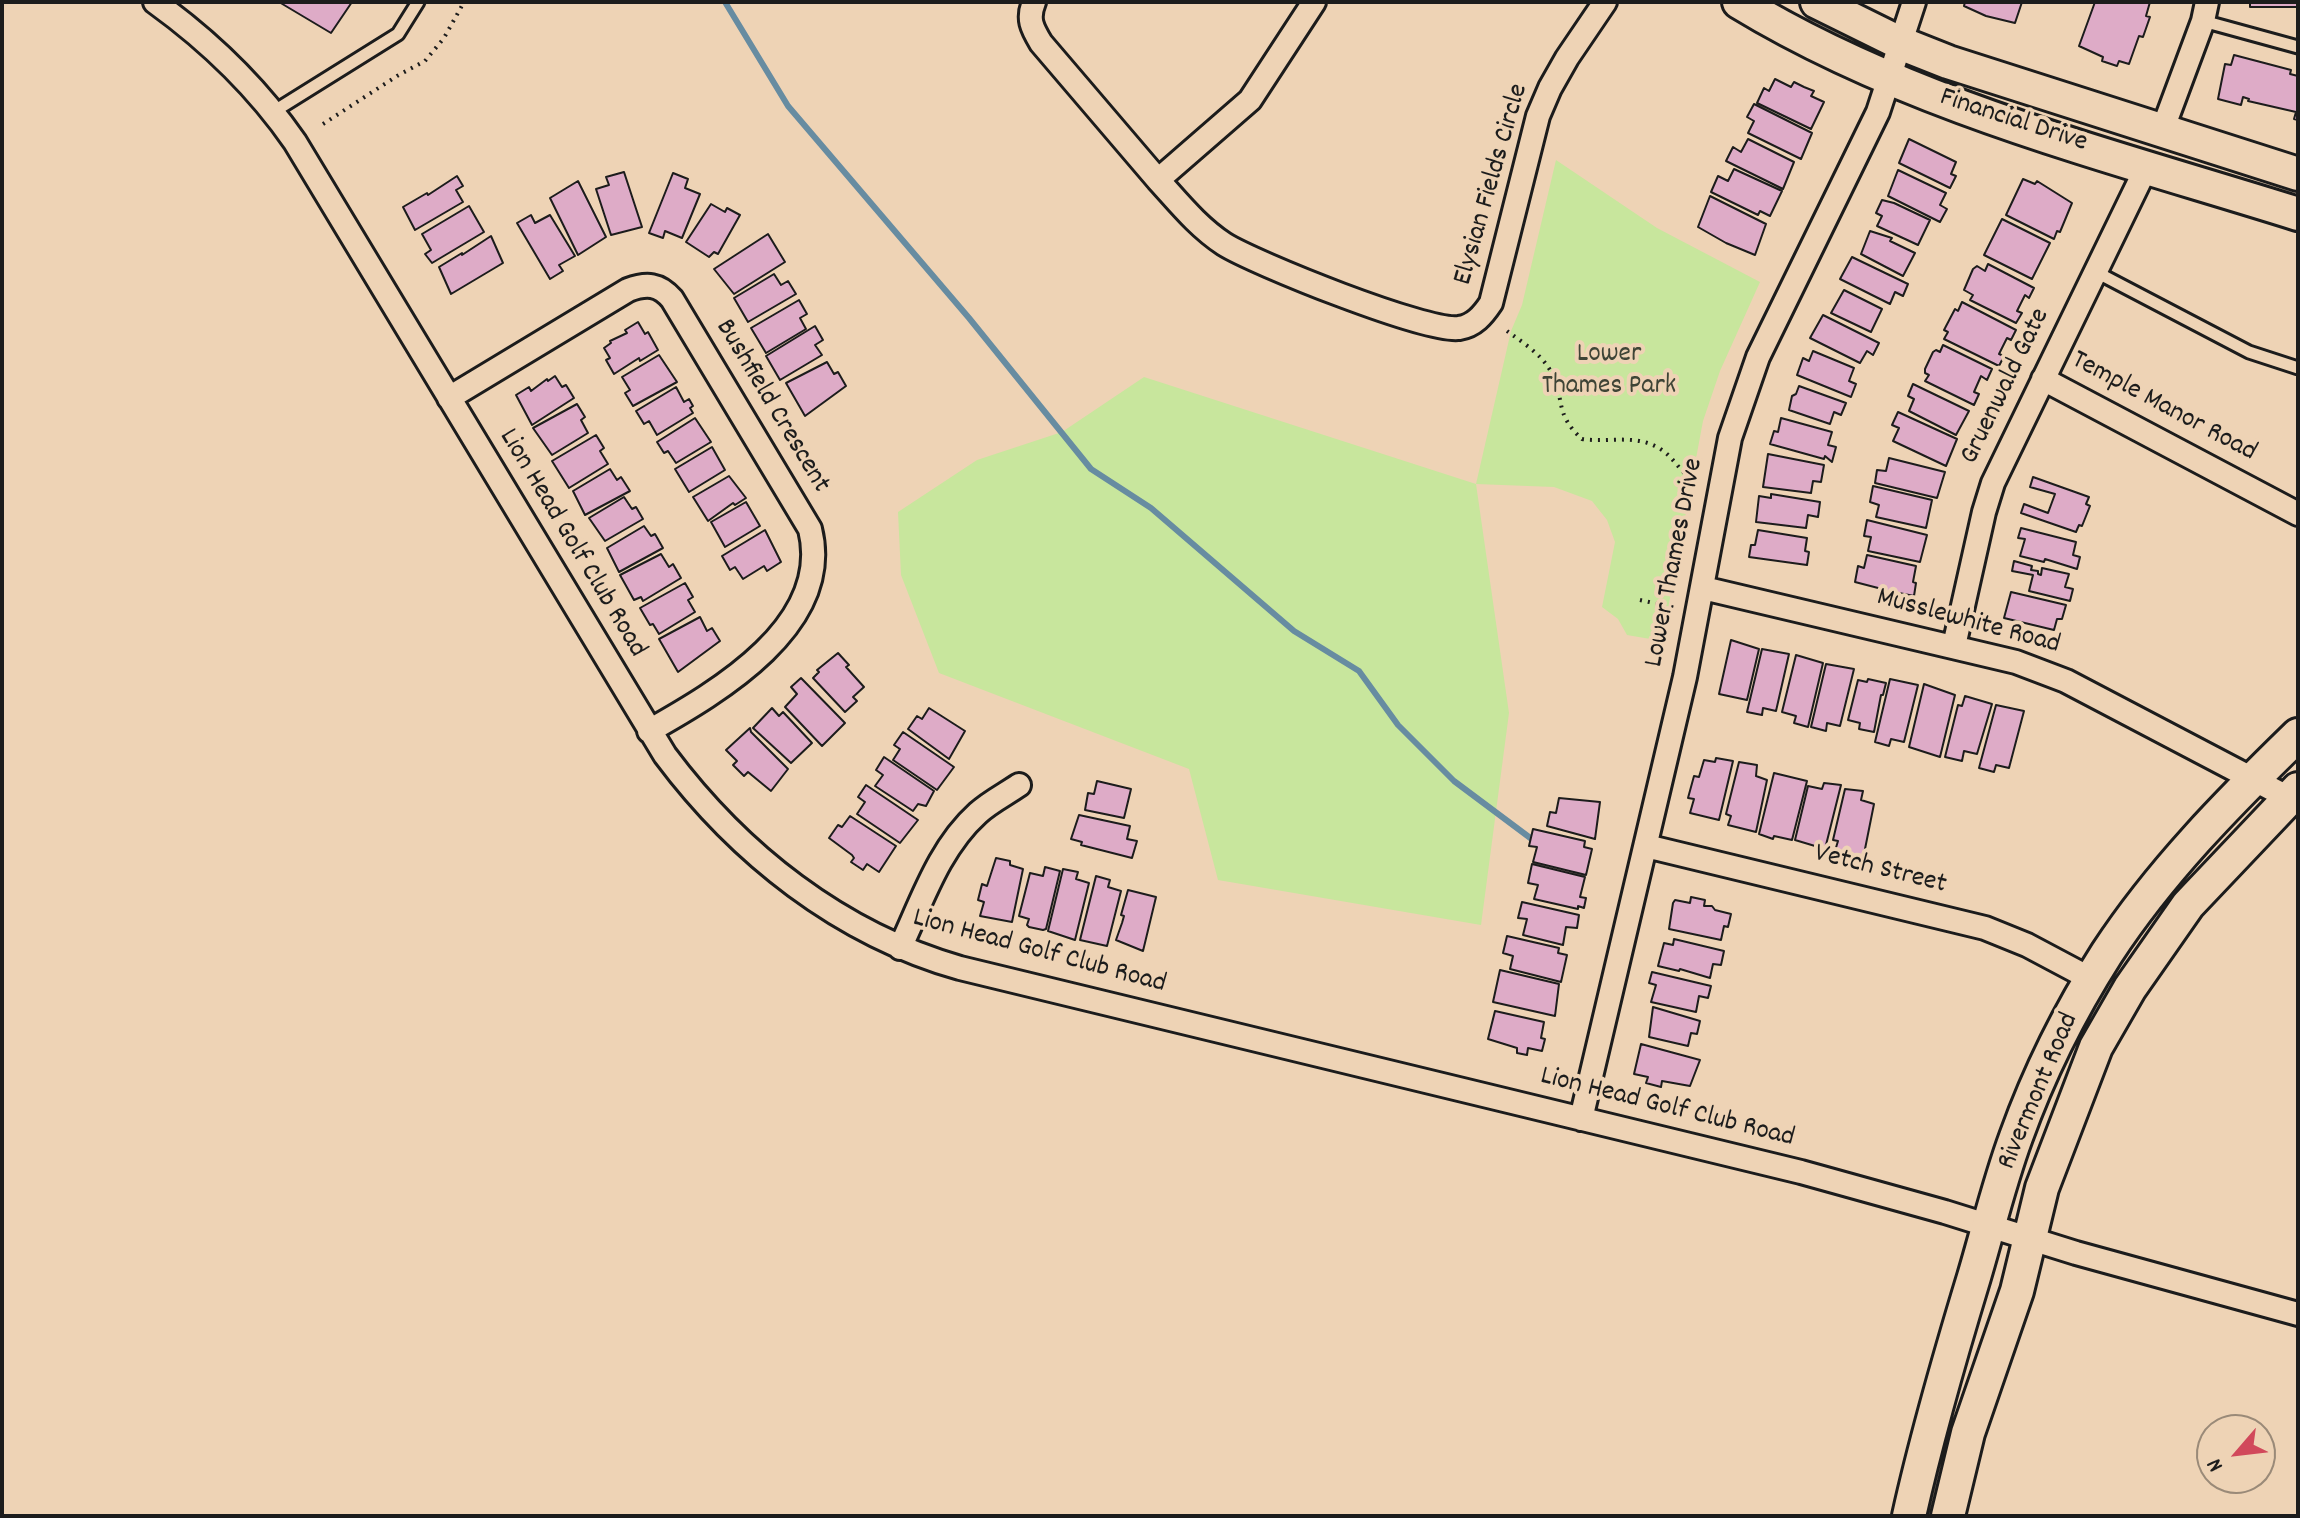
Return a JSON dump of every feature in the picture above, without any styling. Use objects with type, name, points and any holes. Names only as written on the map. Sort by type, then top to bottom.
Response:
[{"type":"street","name":"Lion Head Golf Club Road","points":[[155,2],[212,47],[273,112],[302,153],[649,731],[695,795],[761,860],[811,898],[900,948],[932,960],[1044,990],[1801,1172],[2298,1314]]},
{"type":"street","name":"Elysian Fields Circle","points":[[1034,2],[1029,14],[1032,29],[1041,43],[1197,223],[1253,260],[1427,324],[1457,329],[1476,321],[1491,303],[1529,144],[1550,88],[1605,2]]},
{"type":"street","points":[[1158,180],[1250,100],[1314,2]]},
{"type":"street","name":"Financial Drive","points":[[1739,2],[1831,52],[1889,79],[1991,117],[2298,214]]},
{"type":"street","name":"Financial Drive","points":[[1817,2],[1900,43],[1948,62],[2298,174]]},
{"type":"street","name":"Lower Thames Drive","points":[[1581,1119],[1685,677],[1730,438],[1758,357],[1878,112],[1914,2]]},
{"type":"street","points":[[2162,131],[2205,12]]},
{"type":"street","name":"Gruenwald Gate","points":[[1954,646],[1993,483],[2147,166]]},
{"type":"street","name":"Bushfield Crescent","points":[[449,398],[628,290],[640,285],[663,289],[810,529],[813,554],[809,583],[801,607],[775,639],[728,684],[649,731]]},
{"type":"street","name":"Temple Manor Road","points":[[2043,379],[2298,514]]},
{"type":"street","name":"Musslewhite Road","points":[[1703,588],[2016,662],[2066,681],[2253,779],[2294,793]]},
{"type":"street","name":"Rivermont Road","points":[[1909,1516],[1930,1423],[2015,1139],[2057,1041],[2091,979],[2150,893],[2178,858],[2298,735]]},
{"type":"street","points":[[900,948],[942,857],[960,831],[980,811],[1019,785]]},
{"type":"street","name":"Rivermont Road","points":[[1956,1514],[1968,1433],[2017,1291],[2042,1188],[2096,1047],[2150,957],[2188,905],[2294,793]]},
{"type":"street","name":"Vetch Street","points":[[1646,846],[1985,928],[2027,945],[2091,979]]},
{"type":"lane","points":[[273,112],[398,34],[418,2]]},
{"type":"lane","points":[[2205,12],[2298,47]]},
{"type":"lane","points":[[2096,272],[2249,352],[2298,368]]},
{"type":"path","points":[[323,124],[425,61],[444,38],[464,2]]},
{"type":"path","points":[[1507,331],[1541,358],[1550,370],[1565,421],[1582,439],[1647,442],[1663,450],[1693,480]]},
{"type":"path","points":[[1640,600],[1682,610]]},
{"type":"green space","name":"Lower Thames Park","points":[[1556,160],[1657,228],[1760,282],[1720,371],[1703,421],[1662,641],[1627,635],[1618,619],[1602,607],[1615,542],[1607,520],[1592,501],[1554,487],[1476,484],[1511,331],[1522,305]]},
{"type":"green space","points":[[1144,377],[1476,484],[1509,713],[1481,925],[1218,880],[1189,769],[939,673],[901,575],[898,512],[977,460],[1062,432]]},
{"type":"building","points":[[279,2],[352,2],[331,33]]},
{"type":"building","points":[[1965,2],[2022,2],[2015,23],[1986,16],[1964,6]]},
{"type":"building","points":[[2095,2],[2150,2],[2146,16],[2150,17],[2129,64],[2119,61],[2117,66],[2102,61],[2103,57],[2079,46]]},
{"type":"building","points":[[2250,2],[2298,2],[2298,7],[2250,7]]},
{"type":"building","points":[[2234,55],[2291,70],[2290,74],[2298,76],[2298,120],[2294,119],[2296,112],[2248,101],[2243,97],[2241,105],[2218,99],[2225,64],[2231,65]]},
{"type":"building","points":[[1775,79],[1791,87],[1794,82],[1814,91],[1811,96],[1824,102],[1811,129],[1757,103],[1764,88],[1769,91]]},
{"type":"building","points":[[1754,104],[1812,133],[1801,159],[1748,133],[1754,121],[1747,117]]},
{"type":"building","points":[[1748,139],[1794,162],[1783,189],[1726,161],[1733,147],[1741,152]]},
{"type":"building","points":[[1909,139],[1956,162],[1951,174],[1956,176],[1950,188],[1899,163]]},
{"type":"building","points":[[1734,169],[1782,191],[1770,216],[1760,211],[1758,215],[1711,192],[1718,176],[1728,181]]},
{"type":"building","points":[[1898,170],[1946,193],[1940,205],[1947,209],[1940,222],[1888,196]]},
{"type":"building","points":[[624,172],[642,227],[611,235],[596,189],[609,185],[606,177]]},
{"type":"building","points":[[673,173],[688,179],[685,188],[700,194],[682,238],[665,231],[663,238],[649,233]]},
{"type":"building","points":[[457,176],[463,186],[456,190],[463,202],[415,230],[403,207]]},
{"type":"building","points":[[2023,179],[2035,184],[2037,181],[2072,203],[2054,239],[2006,215]]},
{"type":"building","points":[[578,181],[606,237],[578,255],[550,198]]},
{"type":"building","points":[[1710,196],[1766,224],[1755,255],[1698,227]]},
{"type":"building","points":[[1882,200],[1930,220],[1918,245],[1877,226],[1882,216],[1876,213]]},
{"type":"building","points":[[711,204],[725,212],[727,208],[740,215],[718,254],[714,252],[709,257],[686,242]]},
{"type":"building","points":[[469,206],[484,232],[432,263],[425,254],[431,250],[422,234]]},
{"type":"building","points":[[531,215],[535,223],[550,215],[575,256],[559,265],[563,271],[550,279],[517,223]]},
{"type":"building","points":[[2002,219],[2050,243],[2032,279],[1984,255]]},
{"type":"building","points":[[1870,231],[1892,238],[1890,241],[1915,253],[1903,276],[1861,254]]},
{"type":"building","points":[[768,234],[785,262],[734,294],[714,269]]},
{"type":"building","points":[[491,236],[503,263],[451,294],[439,267]]},
{"type":"building","points":[[1852,257],[1908,284],[1903,296],[1895,292],[1890,304],[1840,279]]},
{"type":"building","points":[[1988,264],[2034,288],[2029,298],[2025,295],[2017,311],[2022,313],[2016,323],[1970,300],[1973,295],[1964,290],[1973,269],[1977,266],[1985,271]]},
{"type":"building","points":[[774,274],[781,285],[788,281],[796,294],[748,322],[734,298]]},
{"type":"building","points":[[1844,290],[1882,309],[1871,332],[1831,313]]},
{"type":"building","points":[[799,300],[807,314],[800,318],[806,329],[766,353],[751,328]]},
{"type":"building","points":[[1962,302],[2016,330],[2011,340],[2007,338],[1999,354],[2004,356],[1999,366],[1944,339],[1948,332],[1944,330]]},
{"type":"building","points":[[1823,315],[1879,343],[1873,355],[1867,351],[1860,363],[1810,338]]},
{"type":"building","points":[[638,322],[658,350],[614,374],[606,360],[610,358],[604,348]]},
{"type":"building","points":[[815,326],[823,340],[815,345],[822,355],[780,380],[766,356]]},
{"type":"building","points":[[1943,345],[1992,369],[1987,380],[1981,376],[1974,392],[1979,394],[1974,405],[1925,381],[1929,375],[1925,369],[1933,352],[1940,352]]},
{"type":"building","points":[[1813,351],[1854,368],[1849,381],[1856,384],[1851,397],[1797,375],[1803,358],[1809,361]]},
{"type":"building","points":[[659,355],[677,382],[633,406],[625,393],[630,390],[622,377]]},
{"type":"building","points":[[827,362],[834,374],[838,372],[846,386],[805,416],[786,383]]},
{"type":"building","points":[[555,376],[562,387],[566,385],[574,398],[532,425],[516,395],[529,387],[531,391]]},
{"type":"building","points":[[1913,384],[1969,411],[1956,435],[1909,411],[1914,399],[1908,396]]},
{"type":"building","points":[[1799,386],[1846,403],[1841,415],[1834,412],[1830,424],[1789,410],[1792,396]]},
{"type":"building","points":[[676,387],[684,402],[689,399],[693,413],[657,435],[649,421],[644,424],[636,411]]},
{"type":"building","points":[[577,404],[585,417],[581,420],[588,433],[552,455],[533,428]]},
{"type":"building","points":[[1898,412],[1957,439],[1946,466],[1893,441],[1899,428],[1892,425]]},
{"type":"building","points":[[695,418],[711,442],[676,463],[657,442]]},
{"type":"building","points":[[1781,418],[1832,432],[1828,445],[1836,447],[1832,462],[1825,456],[1824,459],[1770,444],[1774,431],[1778,432]]},
{"type":"building","points":[[596,435],[604,448],[600,451],[608,464],[569,488],[552,461]]},
{"type":"building","points":[[712,447],[725,470],[689,492],[675,469]]},
{"type":"building","points":[[1768,454],[1824,465],[1821,482],[1813,481],[1811,493],[1763,487]]},
{"type":"building","points":[[1889,458],[1945,472],[1937,498],[1875,483],[1877,470],[1886,471]]},
{"type":"building","points":[[610,469],[617,480],[621,477],[630,491],[585,515],[573,491]]},
{"type":"building","points":[[729,476],[746,498],[735,505],[733,503],[708,521],[693,497]]},
{"type":"building","points":[[2033,477],[2089,497],[2086,504],[2090,506],[2082,526],[2079,525],[2076,532],[2021,513],[2024,504],[2048,513],[2055,494],[2030,487]]},
{"type":"building","points":[[1873,486],[1932,500],[1926,528],[1876,517],[1879,505],[1870,502]]},
{"type":"building","points":[[1771,494],[1820,502],[1818,517],[1808,515],[1806,528],[1756,522],[1759,496],[1771,498]]},
{"type":"building","points":[[624,497],[632,509],[636,507],[643,519],[605,541],[589,518]]},
{"type":"building","points":[[746,502],[760,526],[725,547],[711,522]]},
{"type":"building","points":[[1867,520],[1927,535],[1920,562],[1868,551],[1871,537],[1864,536]]},
{"type":"building","points":[[644,526],[651,536],[655,534],[663,548],[619,572],[607,548]]},
{"type":"building","points":[[2021,528],[2076,542],[2073,555],[2080,557],[2077,569],[2045,559],[2044,562],[2020,556],[2025,539],[2018,538]]},
{"type":"building","points":[[765,530],[781,562],[767,571],[764,566],[743,579],[735,567],[730,570],[722,556]]},
{"type":"building","points":[[1758,530],[1807,538],[1807,565],[1749,557]]},
{"type":"building","points":[[661,554],[669,567],[673,564],[681,578],[643,601],[641,597],[634,600],[620,575]]},
{"type":"building","points":[[1867,555],[1916,566],[1914,596],[1899,593],[1898,600],[1888,598],[1881,595],[1882,589],[1855,582],[1858,566],[1864,568]]},
{"type":"building","points":[[2014,561],[2032,566],[2031,570],[2041,575],[2042,568],[2069,574],[2065,587],[2073,589],[2070,601],[2029,591],[2033,575],[2012,571]]},
{"type":"building","points":[[685,583],[693,597],[688,600],[695,612],[659,634],[640,608]]},
{"type":"building","points":[[2011,592],[2066,605],[2062,619],[2057,619],[2054,630],[2004,618]]},
{"type":"building","points":[[700,617],[707,631],[712,628],[720,641],[678,672],[659,639]]},
{"type":"building","points":[[1731,640],[1759,649],[1747,700],[1719,694]]},
{"type":"building","points":[[1762,649],[1789,654],[1776,711],[1763,708],[1762,715],[1747,712]]},
{"type":"building","points":[[838,653],[864,687],[853,697],[857,701],[845,712],[813,678],[819,672],[817,670]]},
{"type":"building","points":[[1796,655],[1823,663],[1808,727],[1794,723],[1796,716],[1782,712]]},
{"type":"building","points":[[1826,664],[1854,669],[1840,726],[1827,723],[1826,731],[1811,727]]},
{"type":"building","points":[[801,678],[845,723],[822,746],[785,707],[797,694],[791,687]]},
{"type":"building","points":[[1868,679],[1886,683],[1874,732],[1859,729],[1860,723],[1848,720],[1858,680],[1867,682]]},
{"type":"building","points":[[1890,679],[1918,685],[1904,742],[1891,739],[1889,746],[1875,742]]},
{"type":"building","points":[[1924,684],[1955,695],[1940,757],[1909,747]]},
{"type":"building","points":[[1965,696],[1992,704],[1977,754],[1964,751],[1962,761],[1945,757],[1958,705],[1962,706]]},
{"type":"building","points":[[1996,705],[2024,711],[2009,768],[1996,765],[1994,772],[1979,768]]},
{"type":"building","points":[[772,708],[779,716],[783,712],[812,743],[791,763],[753,728]]},
{"type":"building","points":[[929,708],[965,731],[949,759],[908,729],[917,716],[922,719]]},
{"type":"building","points":[[750,728],[788,769],[771,791],[748,772],[744,776],[733,765],[737,761],[726,750]]},
{"type":"building","points":[[903,732],[954,767],[937,790],[893,760],[900,749],[894,745]]},
{"type":"building","points":[[884,757],[934,791],[926,806],[918,804],[913,811],[875,786],[883,775],[876,770]]},
{"type":"building","points":[[1716,758],[1733,761],[1719,820],[1690,813],[1694,799],[1688,798],[1694,776],[1699,777],[1704,760],[1715,762]]},
{"type":"building","points":[[1739,762],[1757,765],[1756,776],[1767,780],[1756,832],[1728,825],[1731,816],[1726,814]]},
{"type":"building","points":[[1774,773],[1807,781],[1792,840],[1774,836],[1773,839],[1759,834]]},
{"type":"building","points":[[1097,781],[1131,789],[1124,818],[1085,810],[1088,793],[1094,794]]},
{"type":"building","points":[[1824,783],[1841,785],[1825,849],[1795,840],[1808,786],[1822,789]]},
{"type":"building","points":[[866,785],[918,820],[900,843],[857,814],[865,802],[858,797]]},
{"type":"building","points":[[1845,789],[1863,791],[1861,800],[1874,804],[1863,859],[1835,851],[1838,841],[1833,840]]},
{"type":"building","points":[[1559,798],[1600,802],[1595,839],[1547,826],[1550,812],[1556,813]]},
{"type":"building","points":[[1079,815],[1130,826],[1127,839],[1137,841],[1132,858],[1081,845],[1082,842],[1071,839]]},
{"type":"building","points":[[850,816],[896,846],[879,872],[867,864],[863,870],[851,862],[854,858],[852,855],[829,838],[838,825],[842,827]]},
{"type":"building","points":[[1533,829],[1585,841],[1584,847],[1592,849],[1586,875],[1533,862],[1537,847],[1529,846]]},
{"type":"building","points":[[996,858],[1010,861],[1010,865],[1023,869],[1012,922],[980,916],[984,902],[978,900],[982,884],[987,886]]},
{"type":"building","points":[[1532,864],[1585,877],[1580,897],[1586,898],[1584,908],[1534,899],[1538,885],[1528,883]]},
{"type":"building","points":[[1045,867],[1060,871],[1046,929],[1043,930],[1029,927],[1029,919],[1019,916],[1030,873],[1043,876]]},
{"type":"building","points":[[1063,869],[1078,872],[1076,879],[1089,883],[1075,940],[1048,931]]},
{"type":"building","points":[[1096,876],[1110,880],[1108,887],[1121,891],[1107,946],[1080,940]]},
{"type":"building","points":[[1128,890],[1156,897],[1143,951],[1116,940]]},
{"type":"building","points":[[1691,897],[1705,900],[1704,906],[1731,914],[1721,940],[1669,929],[1675,900],[1690,903]]},
{"type":"building","points":[[1522,902],[1579,915],[1577,928],[1566,927],[1563,945],[1523,935],[1527,919],[1518,918]]},
{"type":"building","points":[[1507,936],[1559,948],[1558,953],[1567,955],[1561,982],[1510,969],[1513,956],[1503,953]]},
{"type":"building","points":[[1674,939],[1724,951],[1721,965],[1713,964],[1710,978],[1658,966],[1664,943],[1673,945]]},
{"type":"building","points":[[1500,970],[1559,984],[1555,1016],[1493,1002]]},
{"type":"building","points":[[1652,972],[1711,986],[1708,998],[1699,996],[1696,1012],[1651,1002],[1656,985],[1649,983]]},
{"type":"building","points":[[1653,1007],[1700,1021],[1697,1034],[1691,1033],[1688,1046],[1649,1037]]},
{"type":"building","points":[[1495,1011],[1544,1022],[1542,1051],[1528,1048],[1527,1055],[1517,1053],[1517,1048],[1488,1039]]},
{"type":"building","points":[[1641,1044],[1700,1060],[1690,1086],[1662,1081],[1661,1087],[1646,1083],[1648,1077],[1634,1074]]},
{"type":"waterway","points":[[725,2],[788,106],[969,318],[1091,469],[1151,508],[1294,631],[1359,671],[1398,725],[1454,781],[1537,843]]}]
